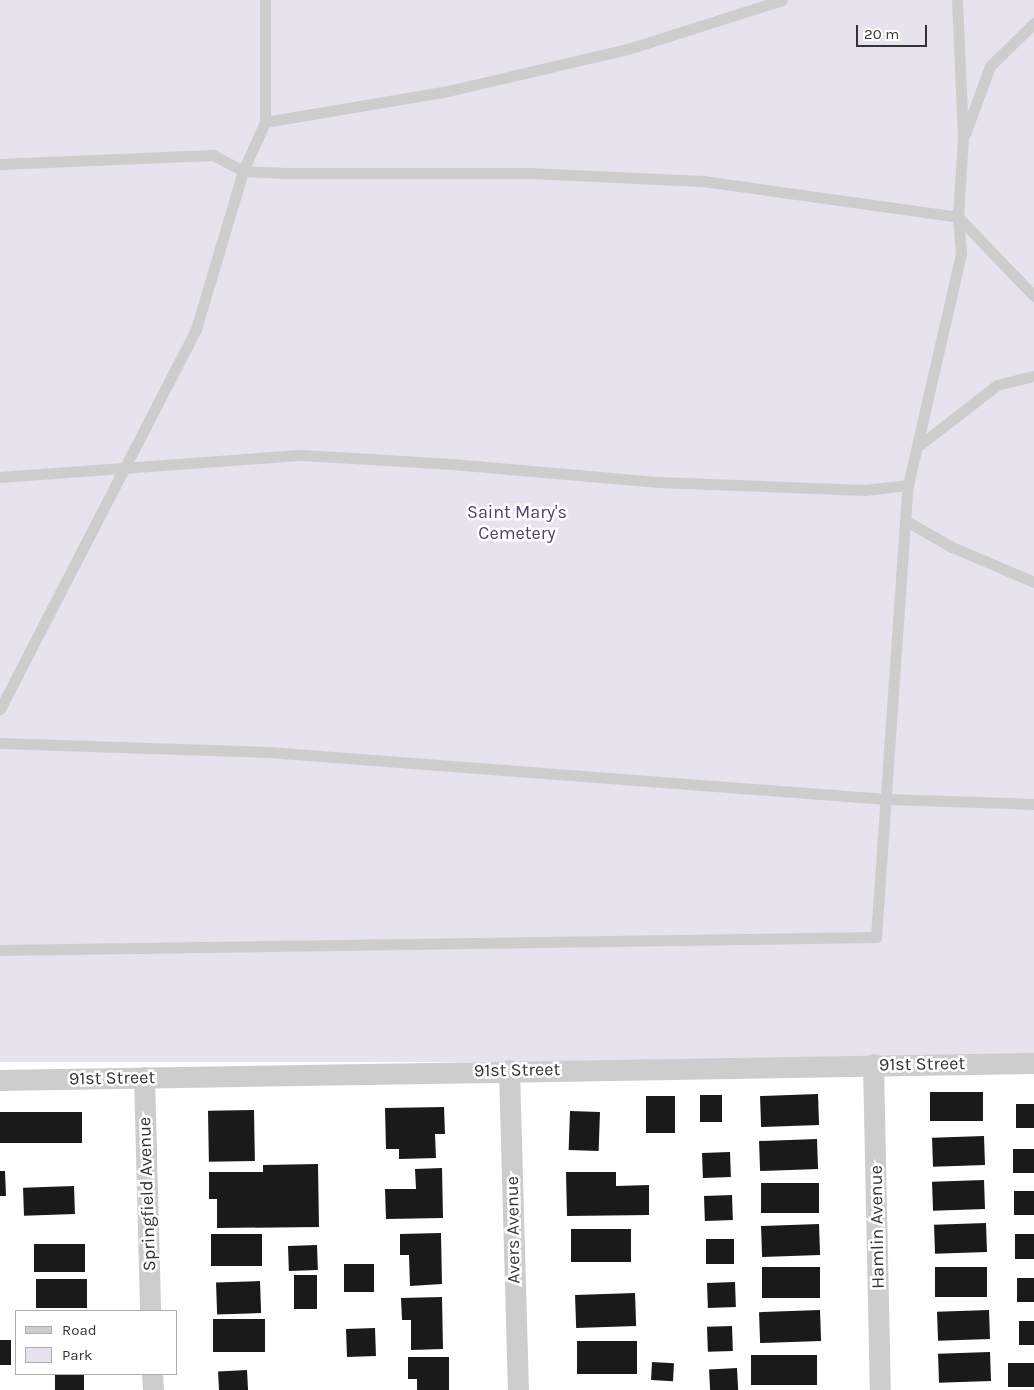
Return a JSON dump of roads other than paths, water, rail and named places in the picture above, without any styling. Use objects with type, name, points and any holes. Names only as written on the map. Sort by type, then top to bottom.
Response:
[{"type":"street","name":"91st Street","points":[[0,1080],[873,1064],[1034,1063]]},
{"type":"street","name":"Hamlin Avenue","points":[[873,1064],[880,1390]]},
{"type":"street","name":"Avers Avenue","points":[[509,1070],[518,1390]]},
{"type":"street","name":"Springfield Avenue","points":[[144,1077],[150,1310]]},
{"type":"street","points":[[152,1375],[153,1390]]},
{"type":"lane","points":[[0,709],[196,329],[243,171],[265,122],[265,0]]},
{"type":"lane","points":[[265,122],[448,91],[631,48],[782,0]]},
{"type":"lane","points":[[0,950],[876,937],[908,485],[961,253],[958,218],[963,138],[957,0]]},
{"type":"lane","points":[[963,138],[990,66],[1034,23]]},
{"type":"lane","points":[[0,164],[213,155],[243,171],[529,173],[703,181],[958,218],[1034,296]]},
{"type":"lane","points":[[918,447],[997,385],[1034,376]]},
{"type":"lane","points":[[0,477],[123,470],[302,455],[452,464],[659,482],[865,490],[908,485]]},
{"type":"lane","points":[[906,521],[952,546],[1034,582]]},
{"type":"lane","points":[[0,743],[268,752],[886,799],[1034,804]]},
{"type":"park label","name":"Saint Mary's Cemetery","points":[[517,523]]}]
